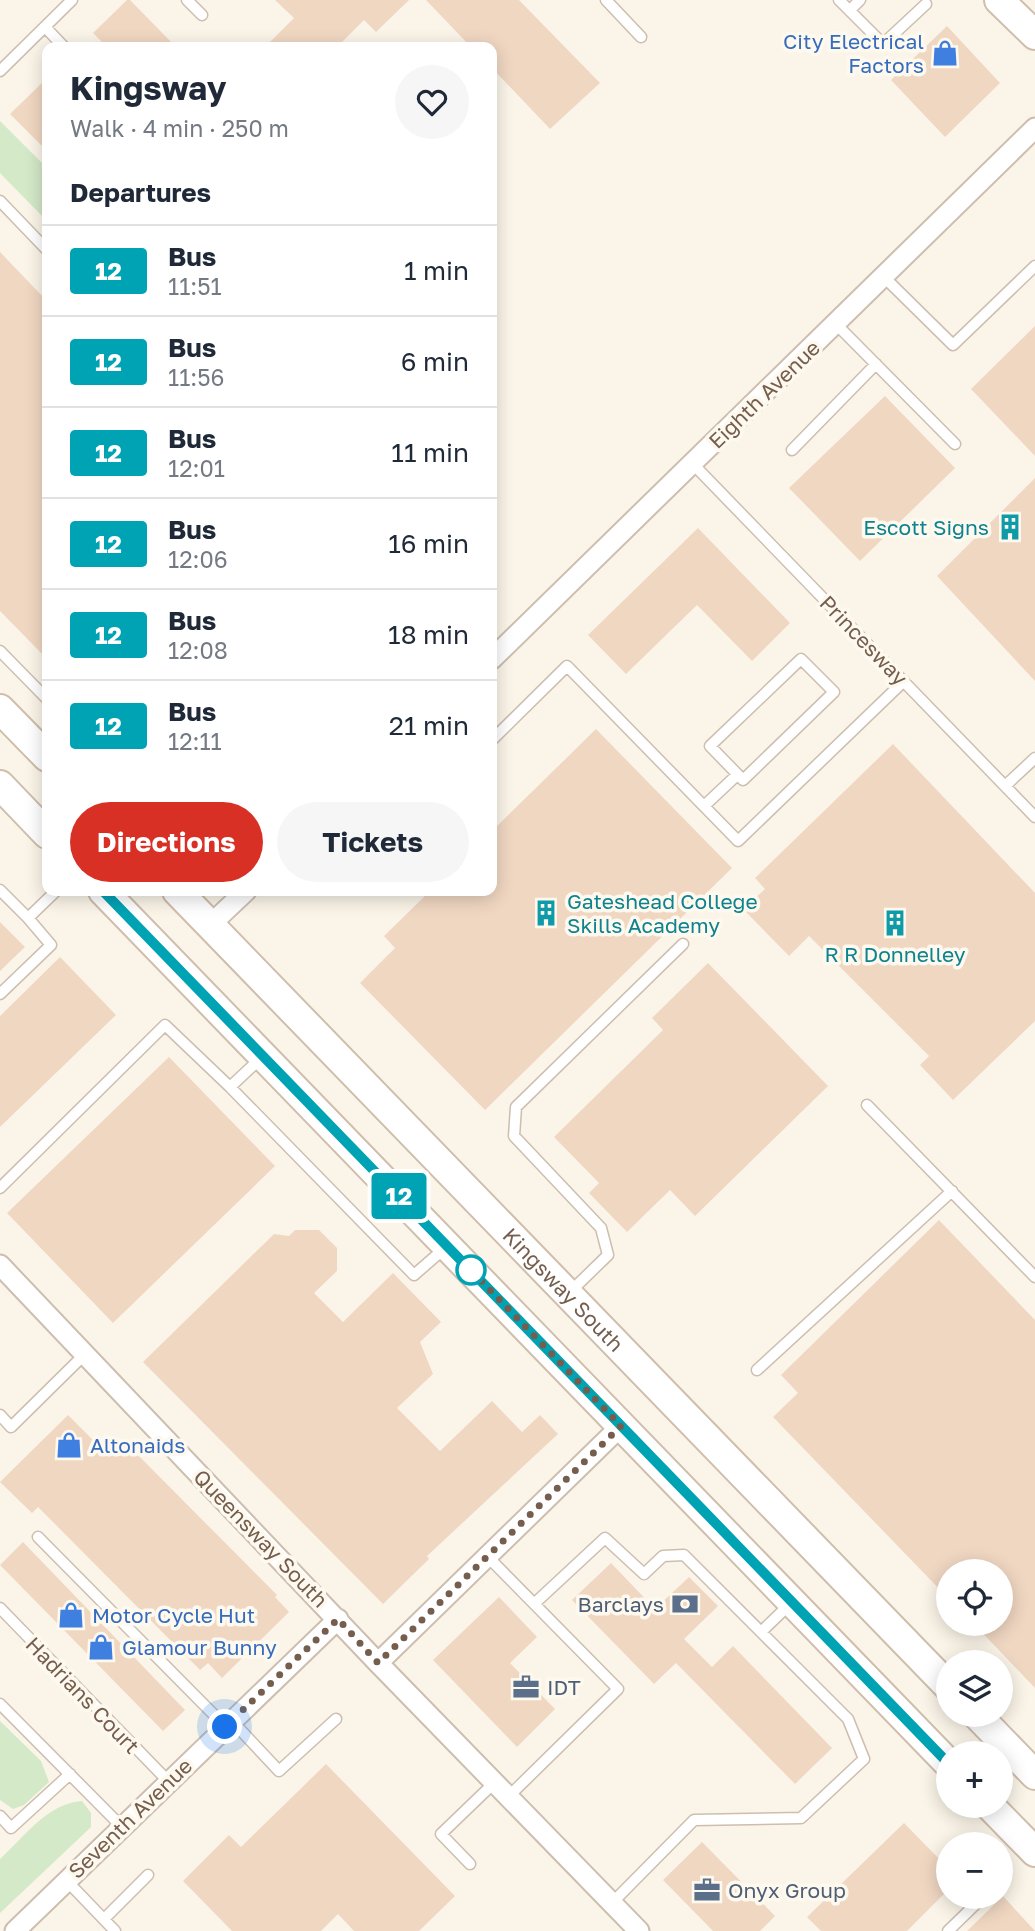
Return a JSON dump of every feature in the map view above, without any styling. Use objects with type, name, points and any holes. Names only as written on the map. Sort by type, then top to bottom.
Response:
[{"type":"street","points":[[999,0],[1035,35]]},
{"type":"street","name":"Eighth Avenue","points":[[497,654],[1035,128]]},
{"type":"street","points":[[0,709],[42,752]]},
{"type":"street","points":[[0,785],[42,829]]},
{"type":"street","points":[[108,896],[936,1751]]},
{"type":"street","name":"Kingsway South","points":[[182,896],[936,1674]]},
{"type":"street","points":[[210,925],[238,896]]},
{"type":"street","name":"Queensway South","points":[[0,1265],[378,1663],[639,1931]]},
{"type":"street","points":[[378,1663],[621,1426]]},
{"type":"street","name":"Seventh Avenue","points":[[15,1931],[338,1619]]},
{"type":"street","points":[[989,1727],[1035,1775]]},
{"type":"street","points":[[999,1818],[1011,1834],[1035,1852]]},
{"type":"lane","points":[[0,71],[72,0]]},
{"type":"lane","points":[[187,0],[202,15]]},
{"type":"lane","points":[[606,0],[641,37]]},
{"type":"lane","points":[[839,0],[883,44],[926,4]]},
{"type":"lane","points":[[850,10],[860,0]]},
{"type":"lane","points":[[45,27],[59,42]]},
{"type":"lane","points":[[0,201],[42,245]]},
{"type":"lane","points":[[884,277],[953,345],[1035,266]]},
{"type":"lane","points":[[836,324],[955,443]]},
{"type":"lane","points":[[792,450],[876,364]]},
{"type":"lane","name":"Princesway","points":[[693,464],[1035,817]]},
{"type":"lane","points":[[0,650],[42,694]]},
{"type":"lane","points":[[801,659],[834,692],[743,780],[737,775],[710,746],[801,659]]},
{"type":"lane","points":[[497,735],[567,666],[738,841],[904,681]]},
{"type":"lane","points":[[1005,786],[1035,758]]},
{"type":"lane","points":[[704,806],[737,775]]},
{"type":"lane","points":[[0,890],[51,945],[0,994]]},
{"type":"lane","points":[[28,918],[51,896]]},
{"type":"lane","points":[[568,1294],[608,1255],[601,1228],[514,1136],[516,1107],[683,944]]},
{"type":"lane","points":[[0,1188],[165,1025],[230,1087],[414,1275],[448,1246]]},
{"type":"lane","points":[[230,1087],[264,1055]]},
{"type":"lane","points":[[867,1105],[1035,1277]]},
{"type":"lane","points":[[757,1370],[952,1191]]},
{"type":"lane","points":[[0,1415],[11,1427],[85,1353]]},
{"type":"lane","points":[[38,1537],[279,1771],[336,1719]]},
{"type":"lane","points":[[536,1603],[605,1538],[645,1574],[663,1556],[684,1555],[848,1719],[864,1759],[801,1818],[694,1820],[612,1903]]},
{"type":"lane","points":[[470,1864],[441,1834],[501,1790],[618,1689],[488,1557]]},
{"type":"lane","points":[[761,1632],[791,1602]]},
{"type":"lane","name":"Hadrians Court","points":[[0,1608],[167,1782]]},
{"type":"lane","points":[[0,1704],[121,1826]]},
{"type":"lane","points":[[0,1816],[11,1828],[70,1774]]},
{"type":"lane","points":[[104,1919],[148,1875]]},
{"type":"lane","points":[[66,1880],[115,1931]]},
{"type":"lane","points":[[948,1931],[971,1909]]},
{"type":"green space","points":[[0,121],[42,163],[42,216],[0,173]]},
{"type":"green space","points":[[0,1721],[41,1761],[49,1782],[24,1805],[13,1809],[0,1800]]},
{"type":"green space","points":[[82,1801],[91,1813],[91,1827],[0,1913],[0,1859],[47,1814],[70,1803]]},
{"type":"building","points":[[130,0],[171,42],[102,42],[93,33]]},
{"type":"building","points":[[275,0],[409,0],[376,32],[364,20],[342,42],[270,42],[294,18]]},
{"type":"building","points":[[426,0],[519,0],[600,83],[550,129],[497,73],[497,42],[466,42]]},
{"type":"building","points":[[947,26],[1000,83],[945,137],[891,80]]},
{"type":"building","points":[[42,83],[42,146],[10,114]]},
{"type":"building","points":[[0,252],[42,296],[42,654],[0,611]]},
{"type":"building","points":[[1035,326],[1035,456],[971,389]]},
{"type":"building","points":[[885,396],[955,468],[860,561],[789,488]]},
{"type":"building","name":"Escott Signs","points":[[1035,478],[1035,681],[937,576]]},
{"type":"building","points":[[698,528],[790,623],[752,661],[697,605],[626,674],[588,635]]},
{"type":"building","name":"Gateshead College Skills Academy","points":[[596,729],[732,868],[485,1110],[360,983],[395,948],[384,936],[425,896],[497,896],[497,826]]},
{"type":"building","name":"R R Donnelley","points":[[893,744],[1035,893],[1035,1021],[953,1100],[920,1065],[929,1056],[809,936],[789,956],[743,909],[765,889],[755,878]]},
{"type":"building","points":[[0,922],[25,947],[0,971]]},
{"type":"building","points":[[60,957],[116,1015],[0,1127],[0,1016]]},
{"type":"building","points":[[708,963],[828,1086],[695,1216],[670,1190],[627,1232],[589,1193],[599,1183],[554,1137],[663,1030],[652,1018]]},
{"type":"building","points":[[169,1057],[275,1166],[113,1323],[7,1213]]},
{"type":"building","points":[[939,1220],[1035,1320],[1035,1688],[1013,1665],[1013,1650],[999,1650],[985,1636],[1013,1636],[1013,1559],[936,1559],[936,1586],[773,1417],[798,1393],[781,1375]]},
{"type":"building","points":[[295,1230],[319,1230],[337,1248],[337,1271],[314,1293],[343,1322],[393,1273],[441,1322],[420,1342],[433,1374],[397,1408],[440,1451],[492,1401],[522,1432],[540,1415],[558,1434],[427,1556],[429,1559],[383,1604],[143,1362],[274,1234],[289,1236]]},
{"type":"building","points":[[68,1415],[107,1454],[122,1439],[277,1595],[275,1597],[289,1612],[222,1678],[208,1663],[200,1670],[38,1507],[32,1513],[0,1482]]},
{"type":"building","points":[[23,1542],[185,1710],[163,1731],[0,1565]]},
{"type":"building","points":[[611,1563],[655,1609],[689,1577],[718,1606],[684,1639],[712,1667],[733,1646],[832,1748],[795,1784],[676,1663],[654,1684],[572,1600]]},
{"type":"building","points":[[499,1597],[537,1637],[510,1663],[555,1709],[517,1747],[433,1660]]},
{"type":"building","points":[[326,1764],[455,1896],[419,1931],[354,1931],[338,1914],[321,1931],[232,1931],[183,1881],[229,1835],[241,1847]]},
{"type":"building","points":[[904,1823],[936,1856],[936,1902],[907,1931],[821,1931],[807,1917]]},
{"type":"building","points":[[702,1842],[775,1916],[760,1931],[713,1931],[663,1880]]},
{"type":"building","points":[[1013,1907],[1035,1931],[967,1931],[990,1909]]},
{"type":"bus line","name":"12","points":[[108,896],[936,1751]]},
{"type":"place","name":"City Electrical Factors","points":[[945,53]]},
{"type":"place","name":"Escott Signs","points":[[1010,527]]},
{"type":"place","name":"Gateshead College Skills Academy","points":[[546,913]]},
{"type":"place","name":"R R Donnelley","points":[[895,923]]},
{"type":"place","name":"Altonaids","points":[[69,1445]]},
{"type":"place","name":"Barclays","points":[[685,1604]]},
{"type":"place","name":"Motor Cycle Hut","points":[[71,1615]]},
{"type":"place","name":"Glamour Bunny","points":[[101,1647]]},
{"type":"place","name":"IDT","points":[[526,1687]]},
{"type":"place","name":"Onyx Group","points":[[707,1890]]},
{"type":"route","points":[[225,1727],[338,1619],[378,1663],[621,1426],[467,1266],[471,1270]]}]
